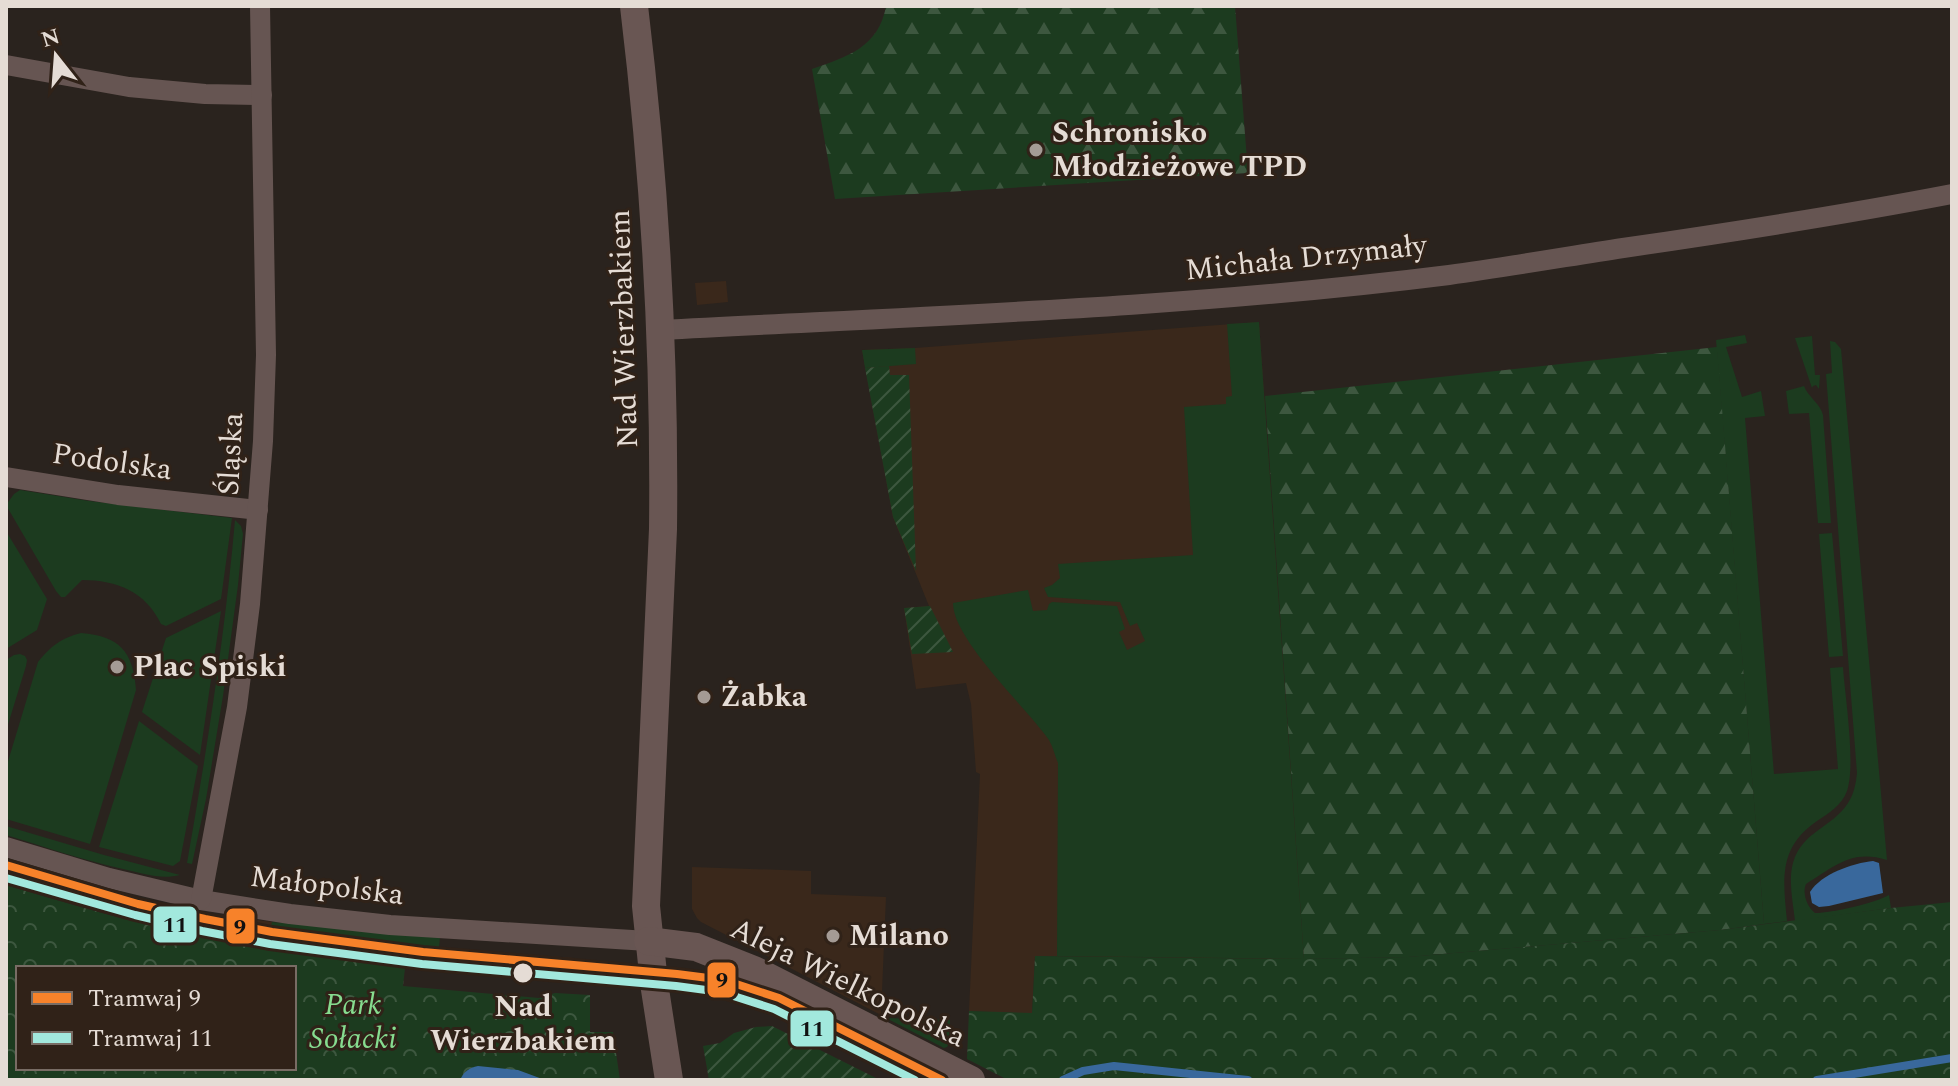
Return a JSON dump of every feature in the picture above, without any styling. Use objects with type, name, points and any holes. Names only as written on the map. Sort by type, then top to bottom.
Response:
[{"type":"street","name":"Śląska","points":[[201,900],[237,707],[250,604],[263,441],[266,355],[260,6]]},
{"type":"street","name":"Nad Wierzbakiem","points":[[634,6],[644,92],[661,330],[663,529],[646,890],[648,941],[669,1080]]},
{"type":"street","points":[[6,65],[129,87],[205,94],[262,95]]},
{"type":"street","name":"Michała Drzymały","points":[[661,330],[1194,300],[1449,275],[1840,215],[1952,194]]},
{"type":"street","name":"Podolska","points":[[6,477],[118,495],[258,510]]},
{"type":"street","name":"Małopolska","points":[[6,847],[109,878],[201,900],[290,914],[390,925],[648,941]]},
{"type":"street","name":"Aleja Wielkopolska","points":[[648,941],[696,947],[754,970],[971,1080]]},
{"type":"shaded area","points":[[726,281],[728,302],[697,305],[695,283]]},
{"type":"shaded area","points":[[1259,322],[1304,959],[1035,956],[1032,1014],[969,1011],[980,774],[976,772],[971,704],[966,683],[916,689],[904,608],[929,606],[893,517],[862,350]]},
{"type":"shaded area","points":[[6,859],[122,894],[213,914],[272,922],[272,926],[439,948],[575,958],[573,982],[338,960],[207,937],[135,921],[6,885]]},
{"type":"shaded area","points":[[692,867],[811,871],[811,894],[886,897],[881,1015],[701,922],[692,909]]},
{"type":"shaded area","points":[[600,961],[619,963],[617,986],[598,985]]},
{"type":"shaded area","points":[[709,970],[733,975],[954,1080],[903,1080],[771,1014],[705,995]]},
{"type":"green space","points":[[886,6],[1235,6],[1248,173],[835,199],[812,69],[849,55],[869,41],[882,20]]},
{"type":"green space","points":[[1259,322],[1304,959],[1057,956],[1058,763],[1049,740],[1039,726],[965,636],[953,603],[1028,590],[1033,611],[1047,610],[1052,602],[1117,606],[1125,629],[1119,632],[1127,650],[1145,641],[1137,623],[1130,626],[1120,602],[1048,597],[1044,588],[1060,578],[1058,564],[1193,555],[1184,407],[1226,404],[1226,397],[1232,396],[1227,324]]},
{"type":"green space","points":[[1745,335],[1747,343],[1726,347],[1742,397],[1761,391],[1765,416],[1745,418],[1774,774],[1838,769],[1830,668],[1843,667],[1850,748],[1845,796],[1835,808],[1804,831],[1789,853],[1784,878],[1787,921],[1764,924],[1716,340]]},
{"type":"green space","points":[[1812,336],[1815,375],[1820,375],[1819,389],[1816,385],[1812,388],[1795,338]]},
{"type":"green space","points":[[1830,341],[1841,349],[1887,860],[1864,857],[1844,861],[1806,884],[1805,896],[1815,913],[1853,907],[1889,895],[1891,908],[1795,921],[1791,877],[1797,852],[1848,803],[1857,773],[1826,374],[1832,373]]},
{"type":"green space","points":[[1717,347],[1764,924],[1408,957],[1304,959],[1265,396]]},
{"type":"green space","points":[[915,348],[916,364],[865,368],[862,350]]},
{"type":"green space","points":[[889,366],[890,375],[909,375],[916,571],[893,517],[865,368]]},
{"type":"green space","points":[[1804,386],[1823,415],[1831,523],[1818,523],[1809,413],[1789,414],[1786,391]]},
{"type":"green space","points":[[20,490],[232,518],[221,599],[166,626],[139,596],[118,585],[82,580],[65,597],[61,597],[6,505]]},
{"type":"green space","points":[[235,520],[243,534],[238,585],[223,696],[192,864],[187,863],[215,692]]},
{"type":"green space","points":[[6,531],[47,599],[37,630],[6,649]]},
{"type":"green space","points":[[1832,533],[1843,656],[1829,657],[1819,534]]},
{"type":"green space","points":[[930,606],[953,652],[912,654],[904,608]]},
{"type":"green space","points":[[221,611],[200,755],[142,712],[166,638]]},
{"type":"green space","points":[[81,633],[105,638],[122,648],[131,665],[136,690],[90,844],[6,819],[6,768],[38,662],[57,643]]},
{"type":"green space","points":[[20,654],[27,660],[26,666],[6,731],[6,660]]},
{"type":"green space","points":[[139,721],[198,766],[180,861],[173,866],[99,847]]},
{"type":"green space","points":[[6,826],[180,875],[151,875],[93,862],[6,835]]},
{"type":"green space","name":"Park Sołacki","points":[[6,885],[121,918],[203,936],[405,968],[403,986],[539,998],[555,993],[590,995],[590,1032],[613,1032],[620,1080],[6,1080]]},
{"type":"green space","points":[[1952,902],[1952,1080],[1008,1080],[967,1059],[969,1011],[1032,1013],[1035,956],[1408,957],[1720,930]]},
{"type":"green space","points":[[272,922],[440,937],[439,948],[271,926]]},
{"type":"green space","points":[[886,1018],[950,1020],[949,1044],[944,1048]]},
{"type":"green space","points":[[772,1026],[880,1080],[709,1080],[703,1046],[720,1043],[734,1033]]},
{"type":"water","points":[[1873,861],[1879,863],[1883,893],[1829,906],[1819,907],[1812,903],[1810,892],[1829,875]]},
{"type":"water","points":[[478,1066],[518,1070],[545,1080],[460,1080],[467,1070]]},
{"type":"waterway","points":[[1817,1080],[1952,1058]]},
{"type":"waterway","points":[[1063,1080],[1083,1071],[1114,1066],[1248,1080]]},
{"type":"tram line","name":"9","points":[[6,865],[138,904],[272,932],[423,952],[724,980],[779,998],[942,1080]]},
{"type":"tram line","name":"11","points":[[6,878],[135,915],[270,944],[422,964],[721,992],[774,1009],[915,1080]]},
{"type":"place","name":"Schronisko Młodzieżowe TPD","points":[[1036,150]]},
{"type":"place","name":"Plac Spiski","points":[[117,667]]},
{"type":"place","name":"Żabka","points":[[704,697]]},
{"type":"place","name":"Milano","points":[[833,936]]},
{"type":"place","name":"Nad Wierzbakiem","points":[[523,973]]}]
